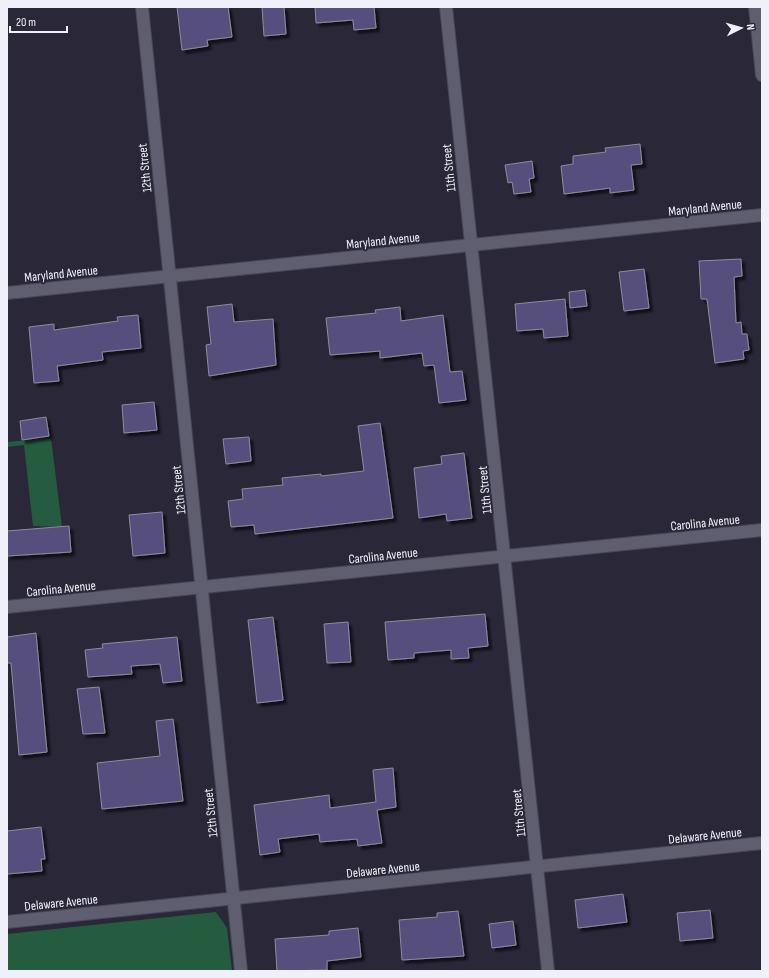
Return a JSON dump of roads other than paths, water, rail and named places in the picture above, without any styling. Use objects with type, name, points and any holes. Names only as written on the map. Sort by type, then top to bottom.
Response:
[{"type":"street","name":"12th Street","points":[[142,7],[240,971]]},
{"type":"street","name":"11th Street","points":[[446,7],[548,971]]},
{"type":"street","points":[[755,7],[762,75]]},
{"type":"street","name":"Maryland Avenue","points":[[7,293],[169,275],[762,215]]},
{"type":"street","name":"Carolina Avenue","points":[[7,607],[762,530]]},
{"type":"street","name":"Delaware Avenue","points":[[7,922],[762,843]]}]
